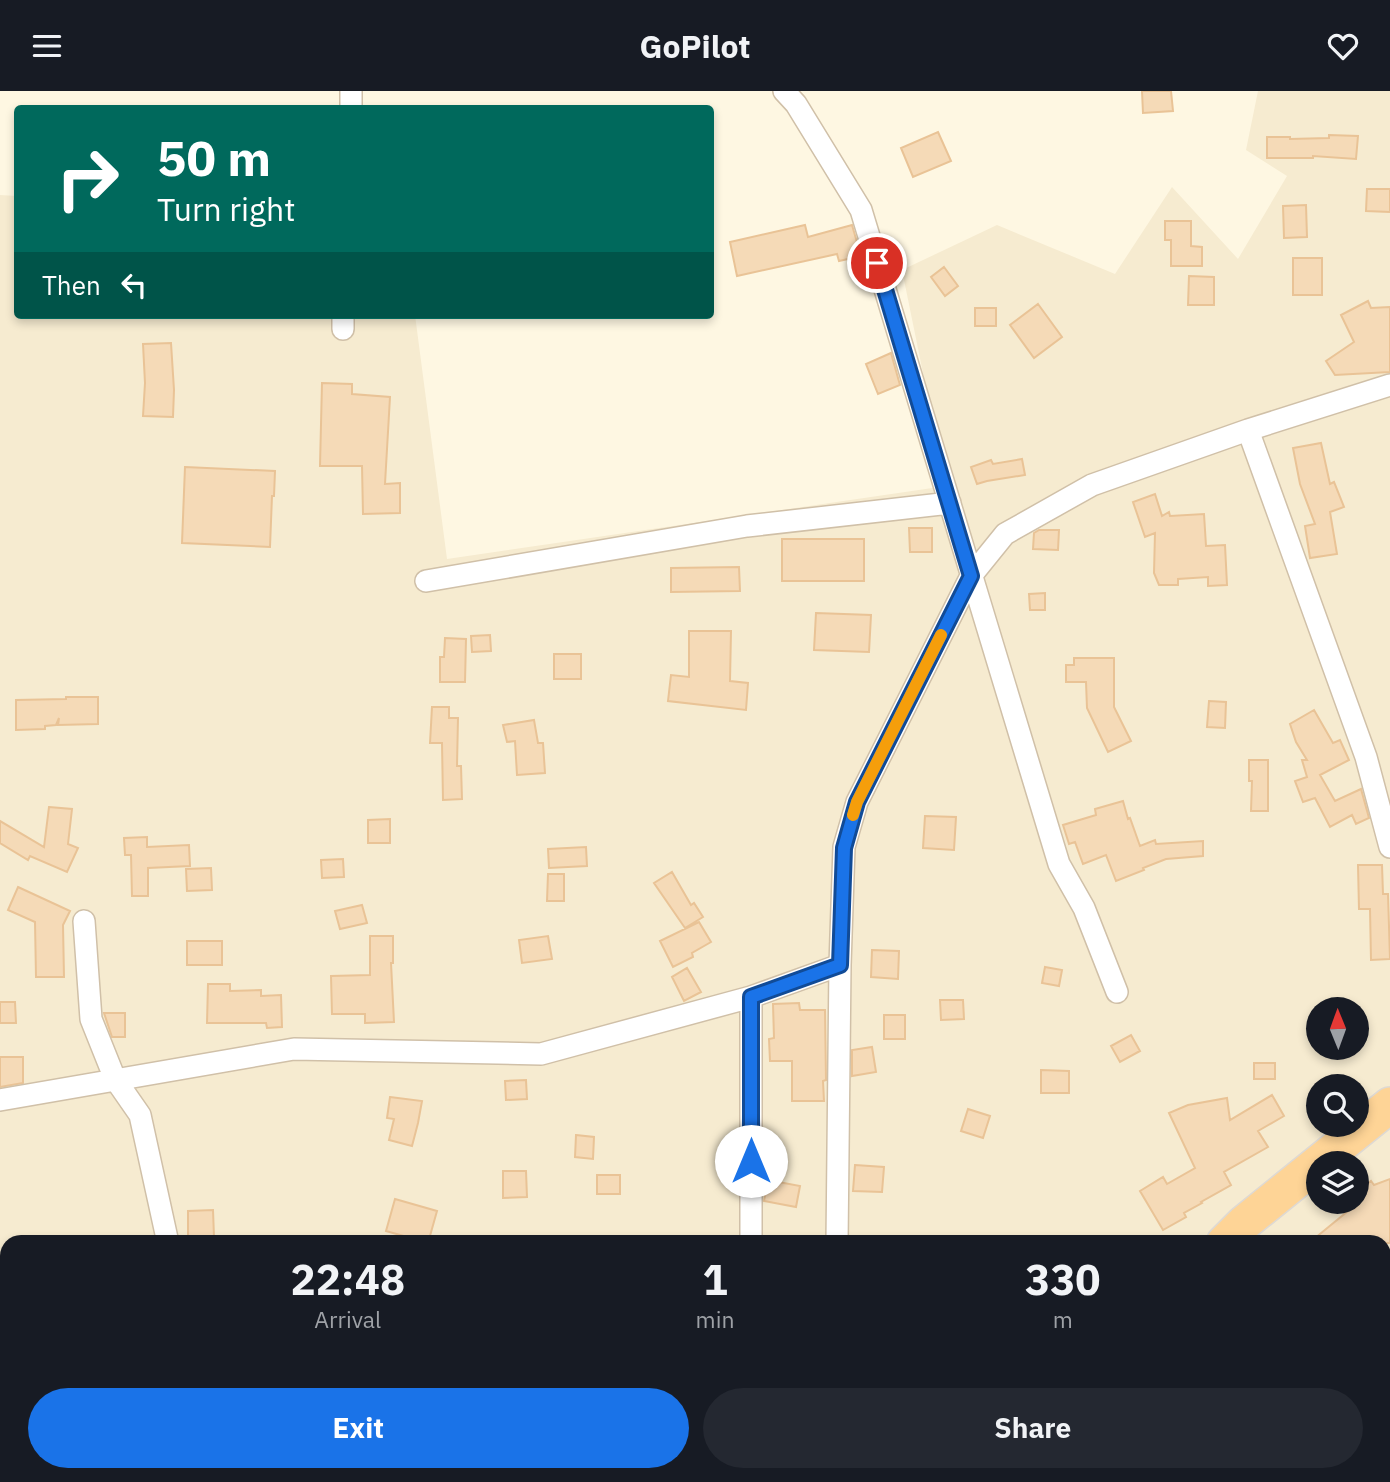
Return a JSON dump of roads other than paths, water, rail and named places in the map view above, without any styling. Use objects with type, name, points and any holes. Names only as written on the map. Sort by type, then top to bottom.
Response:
[{"type":"highway","points":[[1232,1235],[1390,1105]]},
{"type":"street","points":[[785,91],[796,104],[861,210],[1059,864],[1084,908],[1117,992]]},
{"type":"street","points":[[837,1235],[844,848],[857,802],[971,576],[1005,534],[1092,485],[1248,430],[1390,386]]},
{"type":"street","points":[[1248,430],[1366,757],[1390,847]]},
{"type":"street","points":[[426,581],[747,526],[950,503]]},
{"type":"street","points":[[84,921],[91,1020],[115,1079],[140,1115],[166,1235]]},
{"type":"street","points":[[0,1100],[294,1048],[541,1054],[751,997],[840,965]]},
{"type":"street","points":[[751,997],[751,1235]]}]
